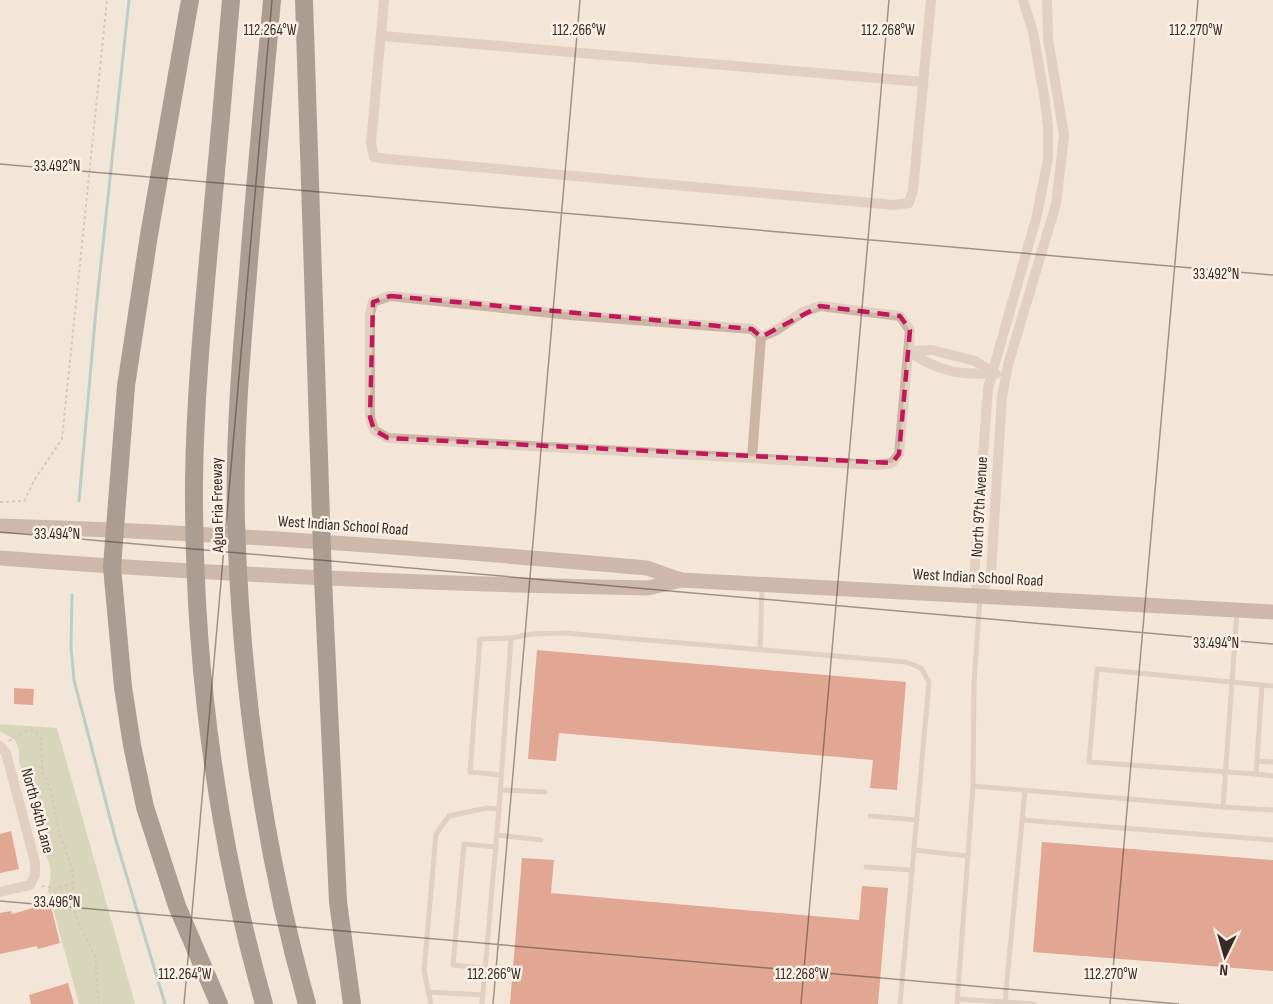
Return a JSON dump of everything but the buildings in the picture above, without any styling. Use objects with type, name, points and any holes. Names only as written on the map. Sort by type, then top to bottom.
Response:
[{"type":"highway","points":[[190,0],[138,300],[126,386],[112,567],[125,703],[145,807],[177,906],[219,1004]]},
{"type":"highway","name":"Agua Fria Freeway","points":[[231,0],[200,361],[194,480],[195,532],[201,639],[217,787],[236,887],[264,1004]]},
{"type":"highway","name":"Agua Fria Freeway","points":[[272,0],[240,362],[236,521],[244,658],[257,766],[281,898],[307,1004]]},
{"type":"highway","points":[[304,0],[323,579],[338,902],[352,1004]]},
{"type":"main road","name":"West Indian School Road","points":[[0,526],[114,529],[429,549],[647,568],[681,580]]},
{"type":"main road","name":"West Indian School Road","points":[[0,558],[147,570],[296,578],[648,588],[681,580],[1273,612]]},
{"type":"street","points":[[384,0],[371,143],[374,156],[423,163],[894,205],[909,203],[913,190],[931,0]]},
{"type":"street","name":"North 97th Avenue","points":[[980,596],[974,578],[984,418],[992,373],[1037,215],[1048,158],[1045,101],[1033,32],[1023,0]]},
{"type":"street","name":"North 97th Avenue","points":[[980,596],[991,573],[999,420],[1006,378],[1056,204],[1061,162],[1064,135],[1048,39],[1047,0]]},
{"type":"street","points":[[382,36],[924,82]]},
{"type":"street","points":[[1048,158],[1061,162]]},
{"type":"street","points":[[390,296],[570,315],[752,329],[761,337],[775,331],[803,312],[820,306],[900,316],[910,330],[909,351],[899,454],[892,463],[876,465],[388,438],[374,430],[370,417],[370,314],[373,302],[390,296]]},
{"type":"street","points":[[752,458],[761,337]]},
{"type":"street","points":[[909,351],[932,350],[975,361],[992,373],[1006,378]]},
{"type":"street","name":"North 94th Lane","points":[[1,746],[35,862],[35,875],[30,885]]},
{"type":"street","points":[[0,892],[30,885]]},
{"type":"lane","points":[[759,649],[762,584]]},
{"type":"lane","points":[[980,596],[974,682],[973,786],[957,1001],[1034,1004]]},
{"type":"lane","points":[[1223,807],[1237,611]]},
{"type":"lane","points":[[501,775],[471,772],[480,639],[564,633],[906,662],[921,668],[929,682],[900,1004]]},
{"type":"lane","points":[[482,1004],[511,638]]},
{"type":"lane","points":[[1273,686],[1097,669],[1089,762],[1273,776]]},
{"type":"lane","points":[[1256,774],[1262,685]]},
{"type":"lane","points":[[1257,761],[1273,762]]},
{"type":"lane","points":[[973,786],[1273,810]]},
{"type":"lane","points":[[500,790],[544,792]]},
{"type":"lane","points":[[1005,1002],[1025,790]]},
{"type":"lane","points":[[430,1004],[424,971],[436,834],[449,816],[487,808],[499,809]]},
{"type":"lane","points":[[870,816],[917,820]]},
{"type":"lane","points":[[1022,820],[1273,840]]},
{"type":"lane","points":[[497,835],[541,840]]},
{"type":"lane","points":[[485,968],[453,965],[464,844],[496,847]]},
{"type":"lane","points":[[914,850],[968,856]]},
{"type":"lane","points":[[866,867],[912,870]]},
{"type":"lane","points":[[428,992],[483,995]]},
{"type":"path","points":[[0,502],[24,501],[35,479],[62,439],[107,0]]},
{"type":"path","points":[[1,746],[26,731],[31,730],[39,735],[42,746],[42,772],[50,787],[59,832],[69,856],[74,882],[75,916],[95,956],[99,1004]]},
{"type":"path","points":[[30,885],[57,889],[74,882]]},
{"type":"highlighted area","points":[[390,296],[752,329],[761,337],[820,306],[900,316],[910,330],[909,351],[899,454],[892,463],[388,438],[374,430],[370,417],[373,302]]},
{"type":"green space","points":[[0,724],[57,728],[135,1004],[79,1004],[48,890],[50,866],[19,761],[19,751],[15,740],[0,731]]},
{"type":"waterway","points":[[79,501],[96,310],[129,0]]},
{"type":"waterway","points":[[72,595],[71,647],[74,680],[115,837],[165,1004]]}]
